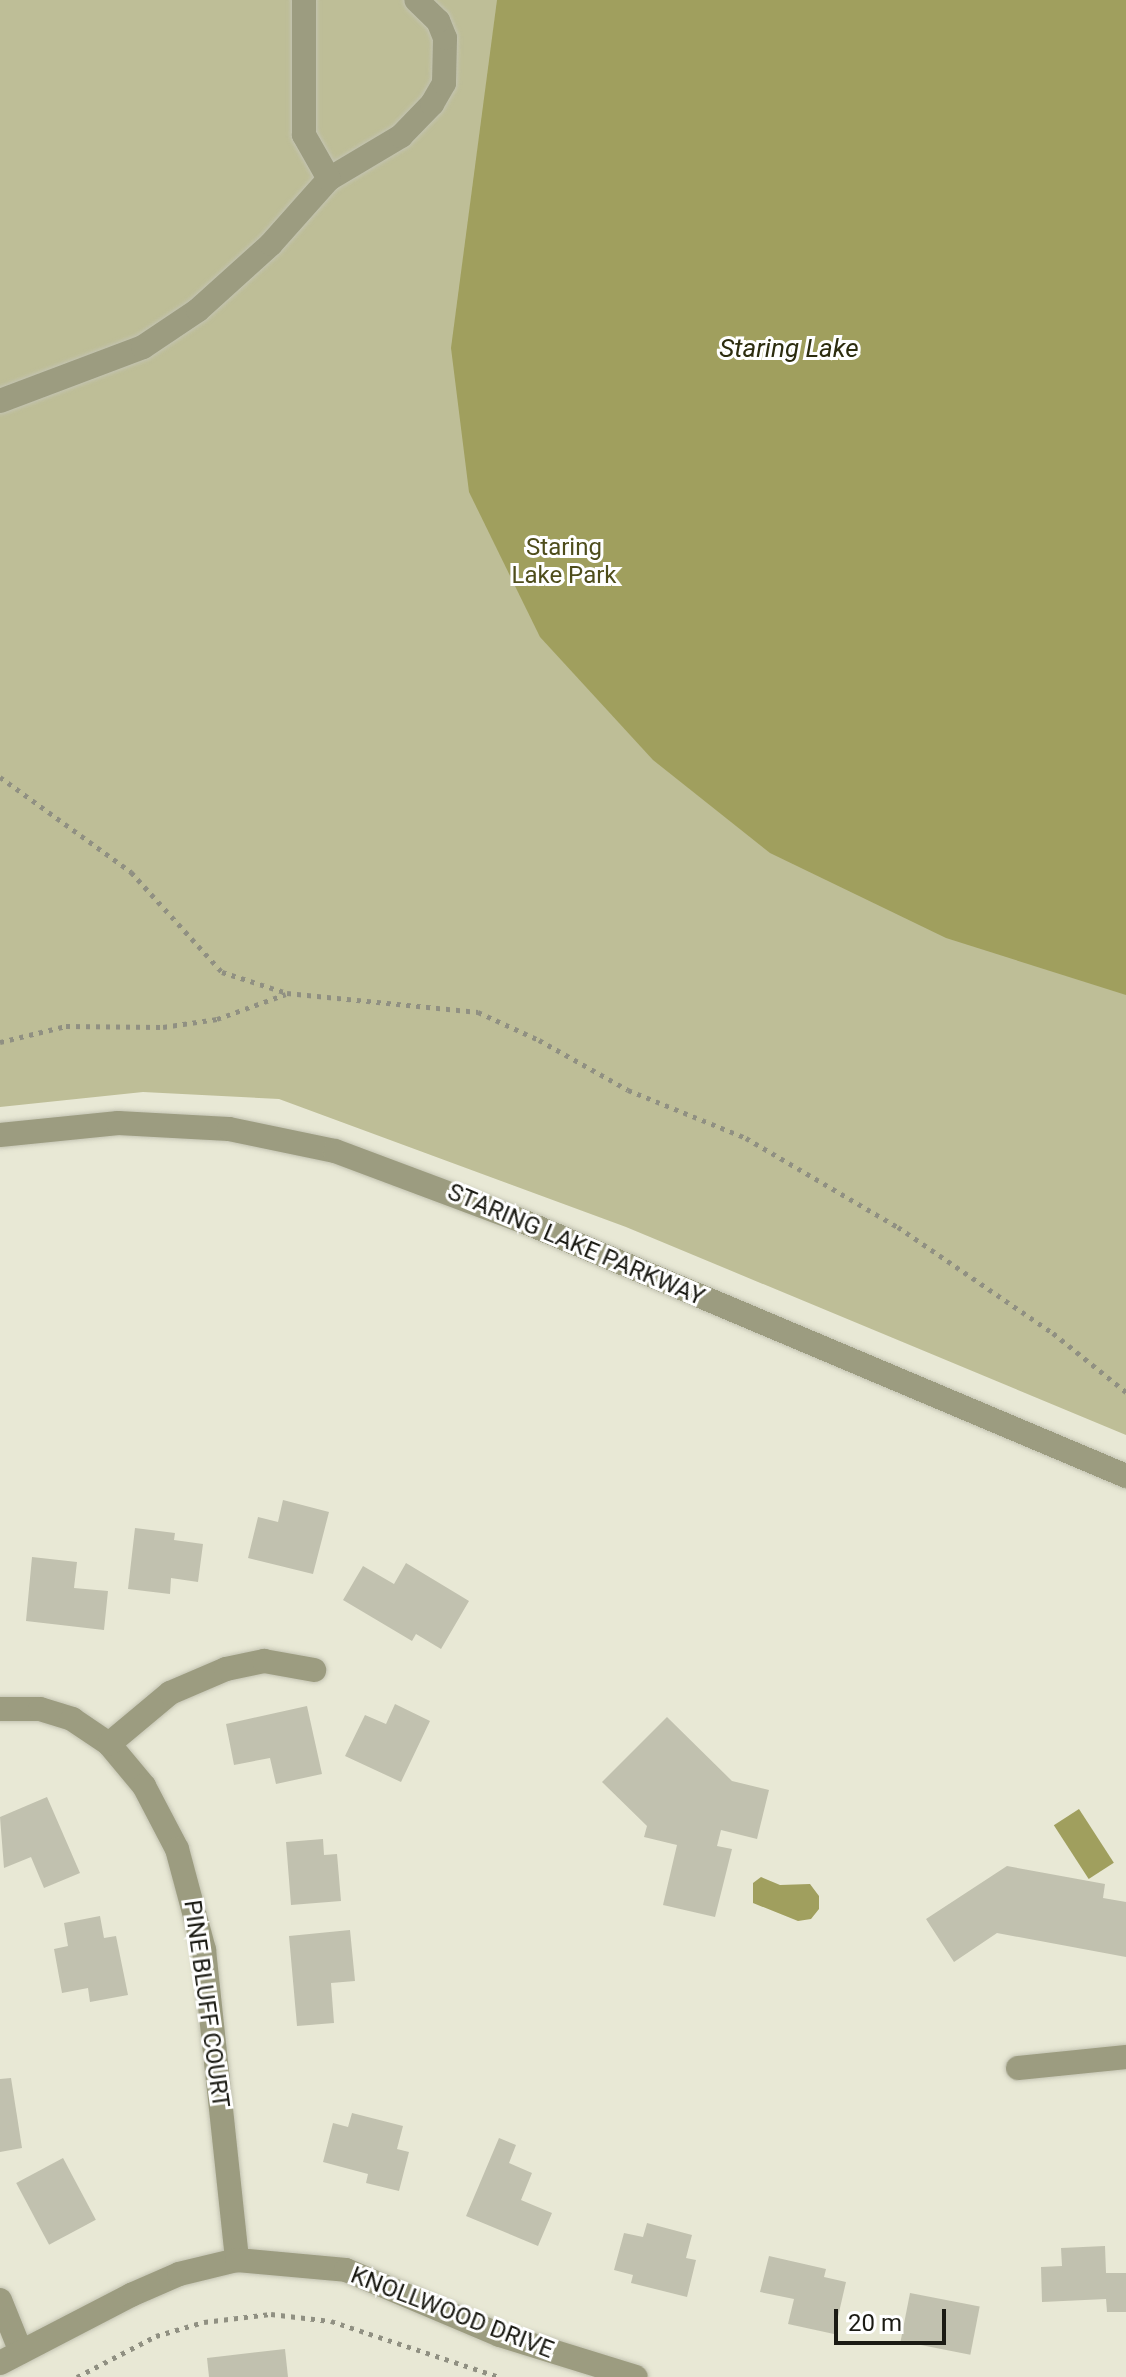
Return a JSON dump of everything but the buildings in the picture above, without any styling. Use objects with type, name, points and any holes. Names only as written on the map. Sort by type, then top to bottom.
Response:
[{"type":"street","points":[[304,0],[304,135],[329,179]]},
{"type":"street","points":[[0,401],[143,347],[198,310],[271,244],[329,179],[401,136],[432,104],[444,83],[445,38],[438,21],[416,0]]},
{"type":"street","name":"STARING LAKE PARKWAY","points":[[0,1135],[118,1123],[229,1129],[335,1151],[520,1220],[1126,1476]]},
{"type":"street","points":[[109,1744],[170,1693],[226,1669],[264,1661],[314,1670]]},
{"type":"street","name":"PINE BLUFF COURT","points":[[0,1709],[40,1709],[72,1719],[109,1744],[144,1786],[177,1849],[194,1900],[237,2260]]},
{"type":"street","points":[[1018,2068],[1126,2057]]},
{"type":"street","name":"KNOLLWOOD DRIVE","points":[[10,2357],[179,2274],[237,2260],[346,2270],[500,2335],[636,2377]]},
{"type":"street","points":[[0,2300],[10,2357]]},
{"type":"path","points":[[0,777],[131,872],[222,972],[287,993],[478,1012],[628,1090],[746,1138],[898,1227],[1053,1333],[1126,1392]]},
{"type":"path","points":[[0,1042],[66,1026],[163,1027],[217,1019],[287,993]]},
{"type":"path","points":[[77,2377],[156,2336],[204,2322],[271,2314],[331,2321],[499,2377]]},
{"type":"green space","name":"Staring Lake Park","points":[[0,0],[1126,0],[1126,1435],[626,1227],[279,1099],[143,1092],[0,1107]]},
{"type":"water","name":"Staring Lake","points":[[497,0],[1126,0],[1126,995],[946,938],[770,853],[653,760],[540,637],[469,492],[451,348]]},
{"type":"water","points":[[1079,1809],[1114,1863],[1089,1879],[1054,1825]]},
{"type":"water","points":[[761,1877],[780,1885],[810,1884],[819,1896],[819,1909],[811,1919],[798,1921],[753,1903],[753,1883]]}]
